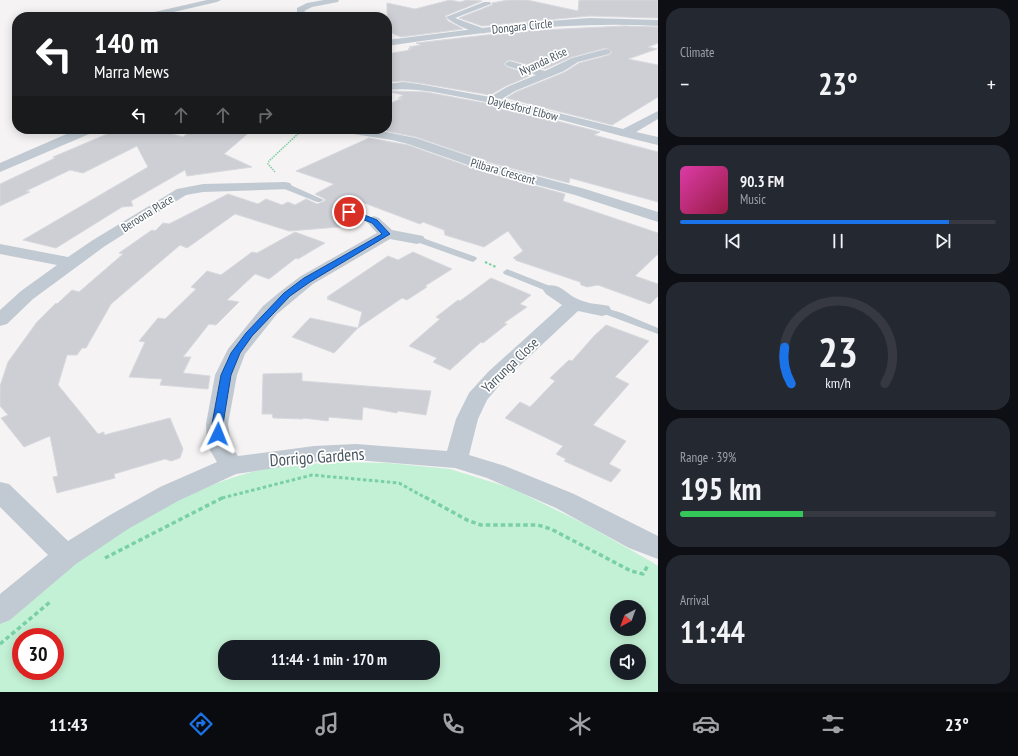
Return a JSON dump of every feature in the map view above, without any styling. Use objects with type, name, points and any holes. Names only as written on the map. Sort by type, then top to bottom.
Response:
[{"type":"street","points":[[163,12],[217,0]]},
{"type":"street","points":[[301,12],[300,10],[310,5],[335,0]]},
{"type":"street","points":[[482,31],[453,20],[450,17],[487,4]]},
{"type":"street","name":"Dongara Circle","points":[[392,42],[563,22],[600,21],[658,23]]},
{"type":"street","name":"Nyanda Rise","points":[[492,100],[512,89],[546,75],[582,57],[606,52]]},
{"type":"street","points":[[510,64],[546,75]]},
{"type":"street","name":"Daylesford Elbow","points":[[392,87],[411,86],[492,100],[624,134],[658,141]]},
{"type":"street","points":[[624,134],[658,114]]},
{"type":"street","points":[[0,168],[78,134]]},
{"type":"street","name":"Pilbara Crescent","points":[[380,134],[412,141],[490,168],[580,192],[658,217]]},
{"type":"street","name":"Beroona Place","points":[[0,320],[27,295],[99,243],[182,192],[203,188],[285,186]]},
{"type":"street","points":[[231,466],[219,445],[218,424],[226,375],[235,353],[270,310],[307,280],[380,228],[417,239]]},
{"type":"street","points":[[0,249],[71,263]]},
{"type":"street","points":[[0,262],[56,274]]},
{"type":"street","points":[[552,290],[574,305],[602,310]]},
{"type":"street","name":"Yarrunga Close","points":[[456,460],[467,419],[477,398],[495,377],[574,305]]},
{"type":"street","name":"Dorrigo Gardens","points":[[0,611],[66,556],[119,522],[163,498],[231,466],[314,454],[356,452],[456,460],[496,472],[534,487],[639,540],[657,547]]},
{"type":"street","points":[[0,491],[66,556]]},
{"type":"lane","name":"Beroona Place","points":[[285,186],[320,200]]},
{"type":"lane","points":[[349,212],[380,228]]},
{"type":"lane","points":[[417,239],[473,259]]},
{"type":"lane","points":[[507,272],[552,290]]},
{"type":"lane","points":[[602,310],[619,314],[658,331]]},
{"type":"path","points":[[285,186],[287,180],[275,172],[268,164],[269,161],[298,134]]},
{"type":"path","points":[[473,259],[486,262],[507,272]]},
{"type":"path","points":[[101,560],[226,496],[312,475],[399,483],[468,520],[482,525],[538,525],[551,528],[637,573],[643,574],[657,547]]},
{"type":"path","points":[[0,644],[53,599]]},
{"type":"green space","points":[[332,462],[388,463],[450,469],[511,488],[585,524],[652,562],[658,566],[658,692],[0,692],[0,623],[40,589],[75,562],[98,547],[146,517],[172,503],[223,481],[248,473],[279,467]]},
{"type":"building","points":[[450,0],[460,2],[467,0],[482,1],[445,16],[448,21],[463,29],[401,37],[392,33],[392,12],[387,12],[387,3],[415,9]]},
{"type":"building","points":[[508,0],[527,0],[578,11],[579,0],[658,0],[658,18],[590,16],[482,26],[459,18],[492,5],[492,3]]},
{"type":"building","points":[[624,26],[658,27],[658,43],[648,47],[657,49],[628,59],[658,65],[658,97],[612,125],[506,98],[516,92],[565,72],[579,63],[609,55],[612,52],[606,48],[572,57],[545,69],[510,60],[507,61],[504,64],[507,67],[532,75],[506,86],[490,95],[419,83],[403,81],[392,82],[392,53],[410,50],[408,49],[412,48],[409,47],[421,45],[416,43],[522,31]]},
{"type":"building","points":[[392,91],[426,92],[490,104],[600,132],[594,135],[658,152],[658,202],[570,178],[569,183],[495,164],[416,137],[392,132],[392,103],[402,98],[398,98],[403,95]]},
{"type":"building","points":[[107,134],[172,134],[183,137],[187,134],[247,134],[224,154],[252,167],[187,176],[185,170],[131,201],[133,206],[122,207],[56,248],[23,240],[148,167],[137,146],[83,173],[70,170],[26,191],[30,192],[0,206],[0,184],[55,158],[53,157]]},
{"type":"building","points":[[369,138],[408,145],[484,172],[565,194],[563,201],[658,233],[658,254],[635,276],[658,284],[658,296],[650,304],[598,285],[587,287],[581,285],[580,282],[515,260],[516,259],[513,258],[523,251],[508,231],[484,247],[445,235],[444,230],[423,222],[420,224],[359,201],[356,210],[352,208],[344,210],[345,215],[354,218],[351,226],[289,231],[235,214],[187,248],[180,245],[111,304],[86,348],[82,348],[77,355],[67,355],[58,385],[98,434],[104,432],[104,435],[170,418],[183,449],[180,458],[171,461],[165,459],[114,474],[115,478],[57,493],[53,477],[58,476],[50,436],[24,447],[1,418],[8,415],[0,406],[0,386],[8,362],[37,322],[56,303],[57,304],[72,290],[79,292],[123,254],[119,253],[152,230],[155,231],[163,223],[169,224],[228,194],[258,204],[266,199],[282,205],[288,202],[295,205],[306,199],[317,204],[325,201],[325,199],[315,194],[334,184],[296,171]]},
{"type":"building","points":[[295,232],[325,243],[298,259],[296,258],[269,279],[255,274],[227,300],[239,302],[216,325],[209,324],[183,357],[191,357],[183,373],[210,376],[208,389],[160,385],[162,379],[129,377],[145,342],[139,341],[158,318],[165,319],[196,289],[191,287],[207,271],[221,275],[252,252],[257,253]]},
{"type":"building","points":[[413,252],[452,269],[425,286],[427,287],[407,300],[402,298],[358,328],[362,312],[327,299],[329,298],[327,297],[388,256],[398,260]]},
{"type":"building","points":[[491,278],[531,295],[520,304],[527,307],[504,323],[507,324],[483,343],[481,342],[450,370],[433,362],[437,358],[409,346],[440,319],[436,317]]},
{"type":"building","points":[[310,318],[358,328],[334,353],[292,337]]},
{"type":"building","points":[[606,325],[649,341],[615,377],[629,384],[593,425],[626,441],[609,464],[621,470],[611,482],[564,461],[566,459],[556,454],[563,446],[505,418],[520,402],[530,407],[555,381],[550,378],[569,360],[572,361]]},
{"type":"building","points":[[302,373],[302,381],[431,391],[426,415],[398,411],[397,413],[363,407],[362,420],[329,417],[328,421],[303,418],[273,418],[272,414],[262,414],[263,374]]},
{"type":"route","points":[[218,434],[221,400],[226,375],[235,353],[249,334],[270,310],[307,280],[387,234],[374,221],[349,212]]}]
